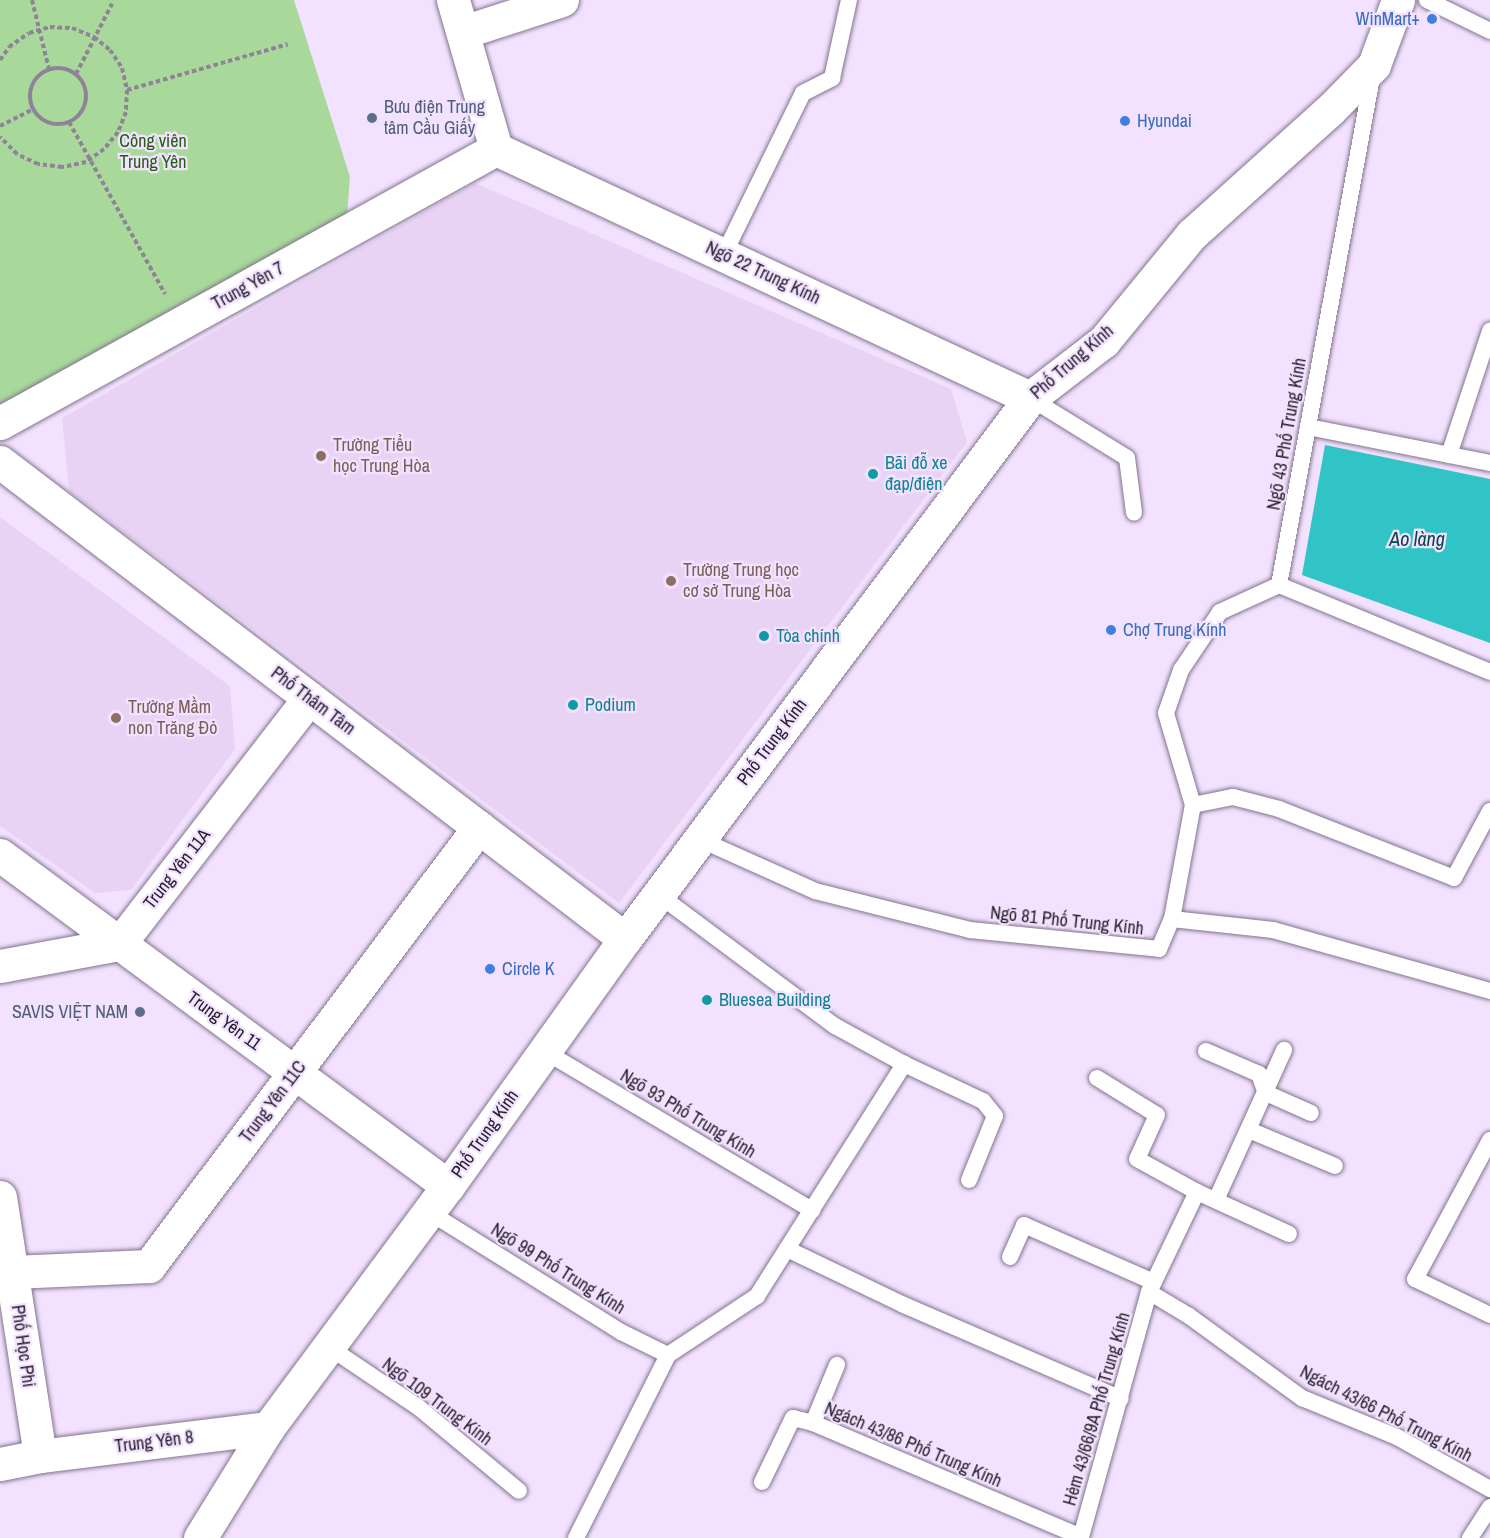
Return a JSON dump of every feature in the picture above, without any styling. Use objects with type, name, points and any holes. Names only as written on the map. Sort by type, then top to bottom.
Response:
[{"type":"street","points":[[453,0],[496,149]]},
{"type":"street","points":[[463,32],[562,0]]},
{"type":"street","name":"Phố Trung Kính","points":[[205,1536],[267,1428],[439,1199],[699,839],[1030,398],[1104,340],[1191,236],[1330,110],[1374,65],[1398,0]]},
{"type":"street","name":"Ngõ 22 Trung Kính","points":[[496,149],[1030,398]]},
{"type":"street","name":"Trung Yên 7","points":[[0,423],[496,149]]},
{"type":"street","name":"Phố Thâm Tâm","points":[[0,462],[625,939]]},
{"type":"street","name":"Trung Yên 11A","points":[[119,944],[309,698]]},
{"type":"street","name":"Trung Yên 11C","points":[[12,1272],[149,1266],[479,827]]},
{"type":"street","name":"Trung Yên 11","points":[[0,855],[295,1073],[439,1199]]},
{"type":"street","points":[[0,966],[119,944]]},
{"type":"street","name":"Phố Học Phi","points":[[0,1197],[40,1456]]},
{"type":"street","name":"Trung Yên 8","points":[[40,1456],[267,1428]]},
{"type":"street","points":[[0,1464],[40,1456]]},
{"type":"lane","points":[[724,254],[803,93],[832,78],[849,0]]},
{"type":"lane","points":[[1427,0],[1490,31]]},
{"type":"lane","name":"Ngõ 43 Phố Trung Kính","points":[[1279,585],[1374,65]]},
{"type":"lane","points":[[1449,454],[1490,331]]},
{"type":"lane","points":[[1030,398],[1128,458],[1134,513]]},
{"type":"lane","points":[[1308,427],[1490,463]]},
{"type":"lane","points":[[1490,672],[1279,585],[1220,612],[1181,670],[1166,713],[1193,805],[1172,919],[1273,930],[1490,992]]},
{"type":"lane","points":[[1193,805],[1233,796],[1279,809],[1454,878],[1490,811]]},
{"type":"lane","name":"Ngõ 81 Phố Trung Kính","points":[[699,839],[815,891],[970,930],[1159,949],[1164,942],[1172,919]]},
{"type":"lane","points":[[660,895],[835,1026],[904,1064],[983,1101],[995,1116],[969,1180]]},
{"type":"lane","points":[[1216,1200],[1284,1050]]},
{"type":"lane","points":[[1206,1051],[1259,1074],[1266,1093],[1311,1113]]},
{"type":"lane","name":"Ngõ 93 Phố Trung Kính","points":[[544,1052],[812,1210]]},
{"type":"lane","points":[[576,1538],[668,1355],[757,1296],[904,1064]]},
{"type":"lane","points":[[1097,1078],[1157,1115],[1137,1159],[1197,1192],[1289,1234]]},
{"type":"lane","points":[[1249,1130],[1335,1166]]},
{"type":"lane","points":[[1490,1140],[1415,1279],[1490,1315]]},
{"type":"lane","points":[[1152,1287],[1197,1192]]},
{"type":"lane","name":"Ngõ 99 Phố Trung Kính","points":[[439,1199],[621,1332],[668,1355]]},
{"type":"lane","name":"Ngách 43/66 Phố Trung Kính","points":[[1010,1257],[1024,1225],[1152,1287],[1302,1398],[1397,1437],[1490,1489]]},
{"type":"lane","points":[[787,1249],[914,1310],[1121,1399]]},
{"type":"lane","name":"Hẻm 43/66/9A Phố Trung Kính","points":[[1081,1538],[1152,1287]]},
{"type":"lane","name":"Ngõ 109 Trung Kính","points":[[329,1347],[418,1407],[519,1491]]},
{"type":"lane","points":[[813,1423],[837,1365]]},
{"type":"lane","name":"Ngách 43/86 Phố Trung Kính","points":[[762,1482],[793,1418],[813,1423],[1081,1538]]},
{"type":"lane","points":[[1470,1538],[1490,1507]]},
{"type":"path","points":[[32,0],[49,69]]},
{"type":"path","points":[[76,74],[111,4]]},
{"type":"path","points":[[0,60],[9,47],[29,33],[50,27],[72,28],[94,38],[110,50],[122,68],[127,90],[126,112],[118,132],[104,149],[90,158],[62,167],[38,164],[16,154],[0,137]]},
{"type":"path","points":[[127,90],[288,44]]},
{"type":"path","points":[[49,69],[68,69],[76,74],[82,81],[86,100],[83,109],[69,122],[51,123],[43,120],[33,109],[30,98],[35,80],[49,69]]},
{"type":"path","points":[[0,126],[33,109]]},
{"type":"path","points":[[69,122],[181,323]]},
{"type":"shaded area","points":[[475,183],[951,389],[967,442],[619,903],[69,491],[62,418]]},
{"type":"shaded area","name":"Trường Mầm non Trăng Đỏ","points":[[0,517],[230,686],[235,749],[131,890],[95,893],[0,826]]},
{"type":"green space","name":"Công viên Trung Yên","points":[[0,0],[294,0],[350,177],[347,215],[0,422]]},
{"type":"water","name":"Ao làng","points":[[1325,445],[1490,479],[1490,643],[1302,575]]},
{"type":"place","name":"WinMart+","points":[[1432,19]]},
{"type":"place","name":"Bưu điện Trung tâm Cầu Giấy","points":[[372,118]]},
{"type":"place","name":"Hyundai","points":[[1125,121]]},
{"type":"place","name":"Trường Tiểu học Trung Hòa","points":[[321,456]]},
{"type":"place","name":"Bãi đỗ xe đạp/điện","points":[[873,474]]},
{"type":"place","name":"Trường Trung học cơ sở Trung Hòa","points":[[671,581]]},
{"type":"place","name":"Chợ Trung Kính","points":[[1111,630]]},
{"type":"place","name":"Tòa chính","points":[[764,636]]},
{"type":"place","name":"Podium","points":[[573,705]]},
{"type":"place","name":"Trường Mầm non Trăng Đỏ","points":[[116,718]]},
{"type":"place","name":"Circle K","points":[[490,969]]},
{"type":"place","name":"Bluesea Building","points":[[707,1000]]},
{"type":"place","name":"SAVIS VIỆT NAM","points":[[140,1012]]}]
